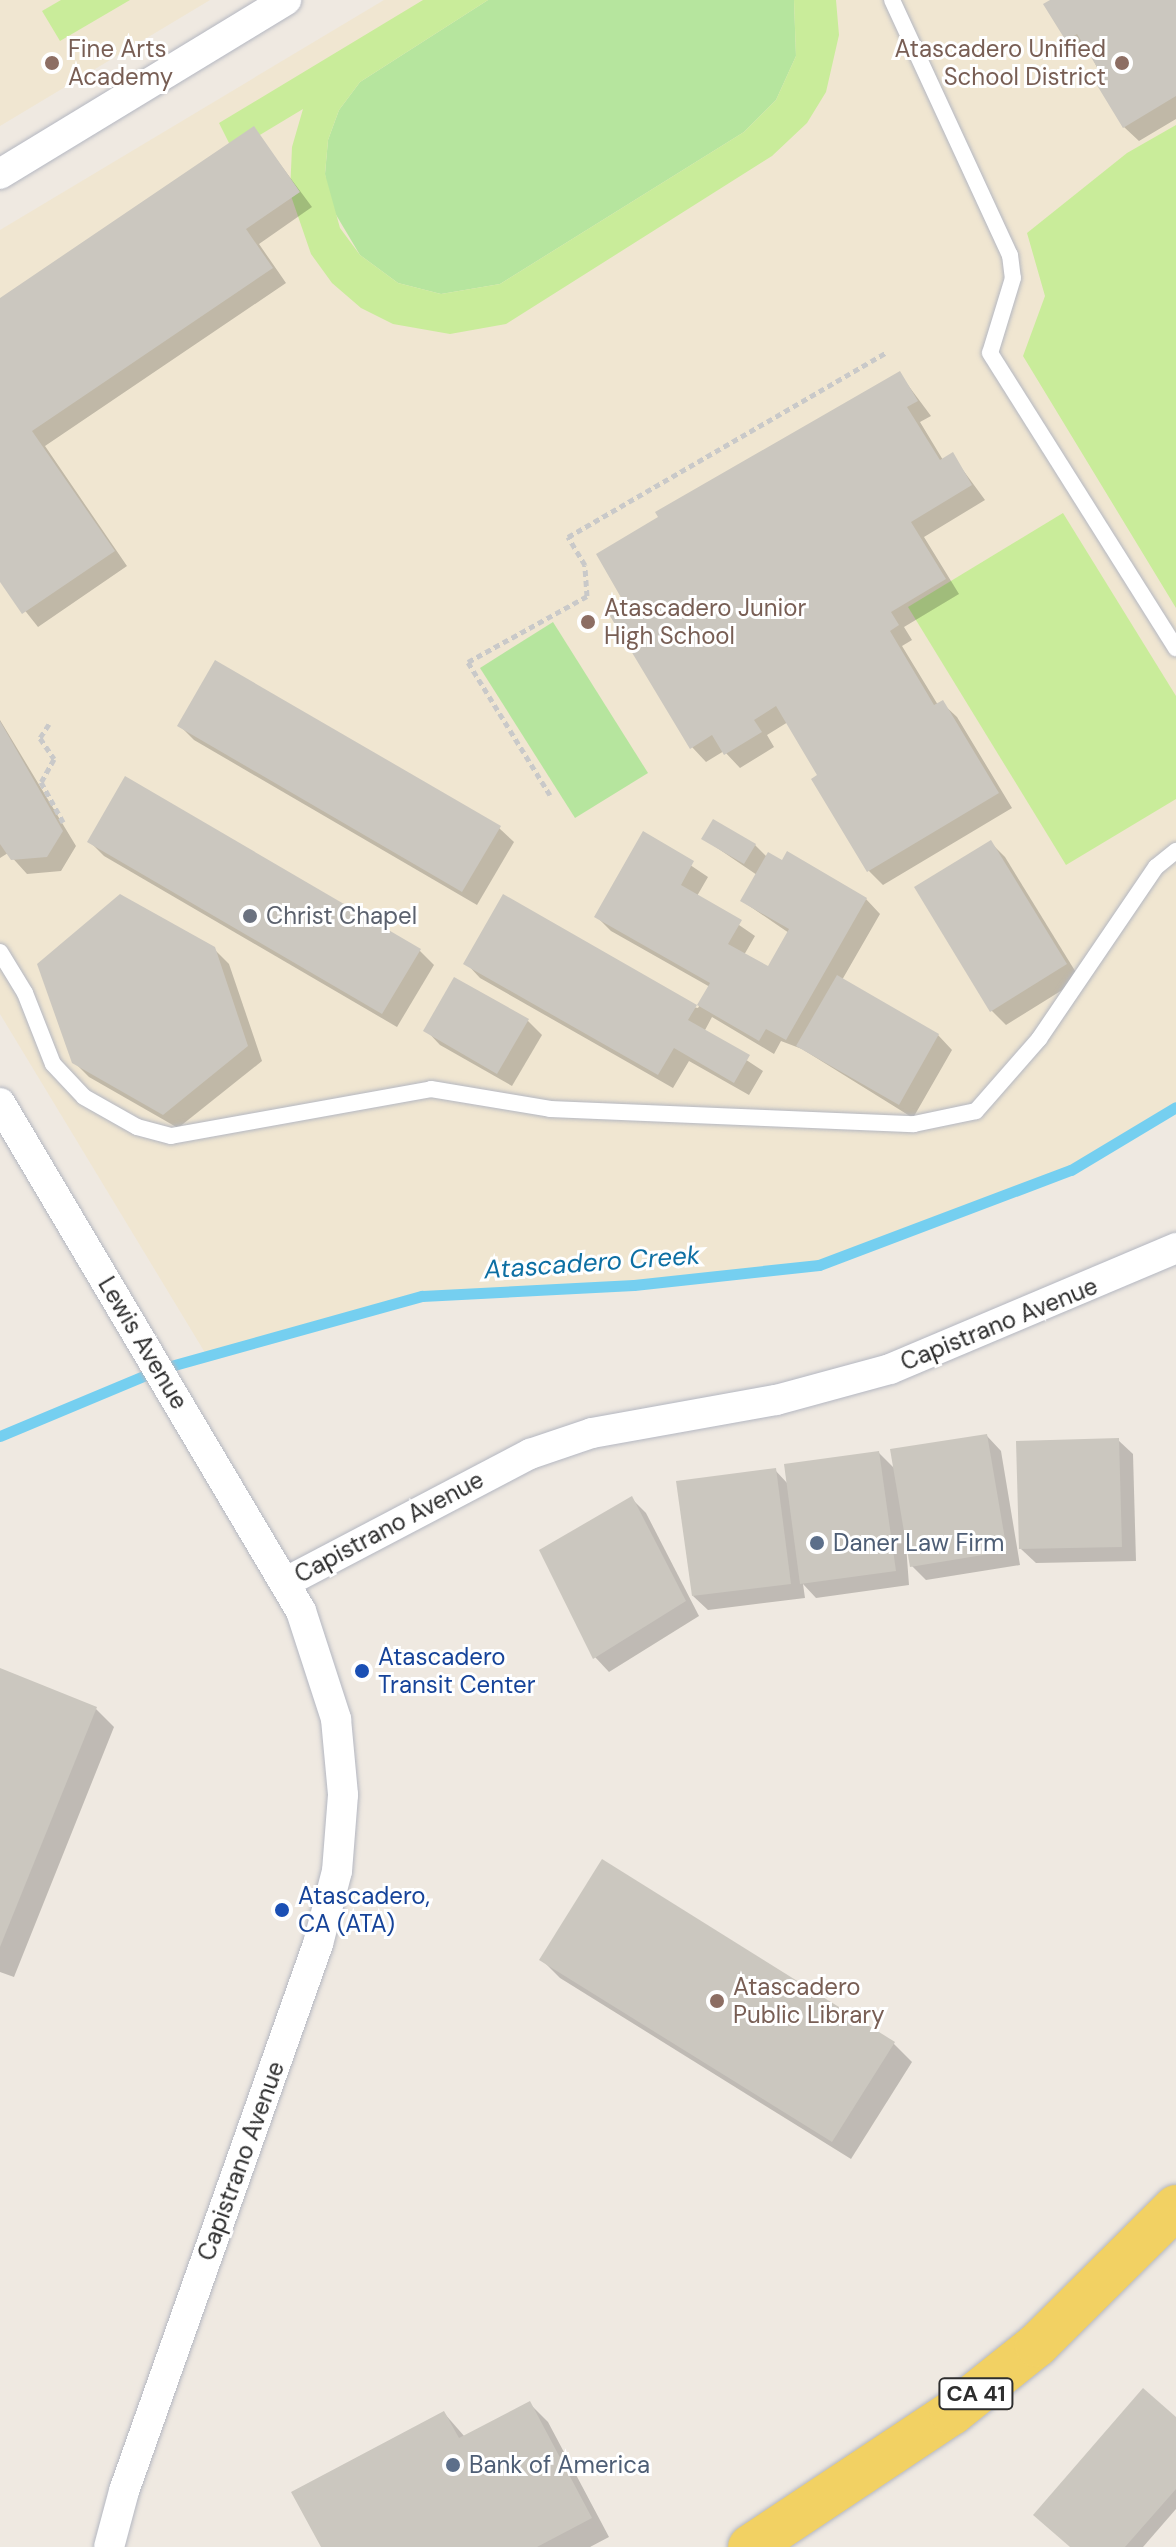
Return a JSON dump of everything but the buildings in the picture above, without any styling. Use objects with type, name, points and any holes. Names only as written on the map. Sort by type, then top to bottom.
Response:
[{"type":"main road","name":"CA 41","points":[[750,2547],[952,2413],[1037,2345],[1176,2207]]},
{"type":"street","points":[[0,174],[286,0]]},
{"type":"street","name":"Lewis Avenue","points":[[0,1103],[286,1582]]},
{"type":"street","name":"Capistrano Avenue","points":[[109,2547],[124,2491],[318,1944],[337,1871],[343,1795],[336,1719],[315,1645],[286,1582],[530,1454],[592,1433],[776,1400],[890,1369],[1176,1248]]},
{"type":"lane","points":[[892,0],[1010,255],[1013,278],[990,353],[1176,648]]},
{"type":"lane","points":[[0,952],[25,993],[53,1064],[84,1097],[137,1127],[171,1136],[431,1089],[550,1109],[914,1124],[976,1111],[1039,1039],[1156,867],[1176,851]]},
{"type":"path","points":[[550,795],[468,662],[587,596],[585,565],[568,537],[885,353]]},
{"type":"path","points":[[49,724],[40,738],[54,759],[41,782],[63,822]]},
{"type":"shaded area","name":"Fine Arts Academy","points":[[0,0],[210,0],[0,126]]},
{"type":"shaded area","name":"Atascadero Junior High School","points":[[384,0],[1176,0],[1176,1107],[1071,1170],[819,1265],[634,1285],[422,1296],[207,1356],[0,1014],[0,230]]},
{"type":"green space","points":[[61,0],[130,0],[60,41],[42,11]]},
{"type":"green space","points":[[423,0],[488,0],[360,82],[339,110],[328,140],[325,174],[340,228],[360,255],[398,283],[441,294],[500,284],[744,132],[776,100],[796,56],[794,0],[836,0],[839,35],[826,92],[807,123],[772,156],[506,324],[450,334],[393,324],[361,308],[332,283],[311,254],[290,193],[292,147],[303,109],[233,151],[219,123]]},
{"type":"green space","points":[[488,0],[794,0],[796,56],[776,100],[744,132],[500,284],[441,294],[398,283],[360,255],[329,203],[325,174],[328,140],[339,110],[360,82]]},
{"type":"green space","points":[[1176,125],[1176,608],[1023,356],[1045,296],[1027,233],[1127,153]]},
{"type":"green space","points":[[1063,513],[1176,696],[1176,799],[1066,865],[908,607]]},
{"type":"green space","points":[[553,622],[648,773],[575,818],[480,668]]},
{"type":"waterway","name":"Atascadero Creek","points":[[0,1436],[160,1369],[422,1296],[634,1285],[819,1265],[1071,1170],[1176,1107]]},
{"type":"place","name":"Fine Arts Academy","points":[[52,63]]},
{"type":"place","name":"Atascadero Unified School District","points":[[1122,63]]},
{"type":"place","name":"Atascadero Junior High School","points":[[588,622]]},
{"type":"place","name":"Christ Chapel","points":[[250,916]]},
{"type":"place","name":"Daner Law Firm","points":[[817,1543]]},
{"type":"place","name":"Atascadero Transit Center","points":[[362,1671]]},
{"type":"place","name":"Atascadero, CA (ATA)","points":[[282,1910]]},
{"type":"place","name":"Atascadero Public Library","points":[[717,2001]]},
{"type":"place","name":"Bank of America","points":[[453,2465]]}]
